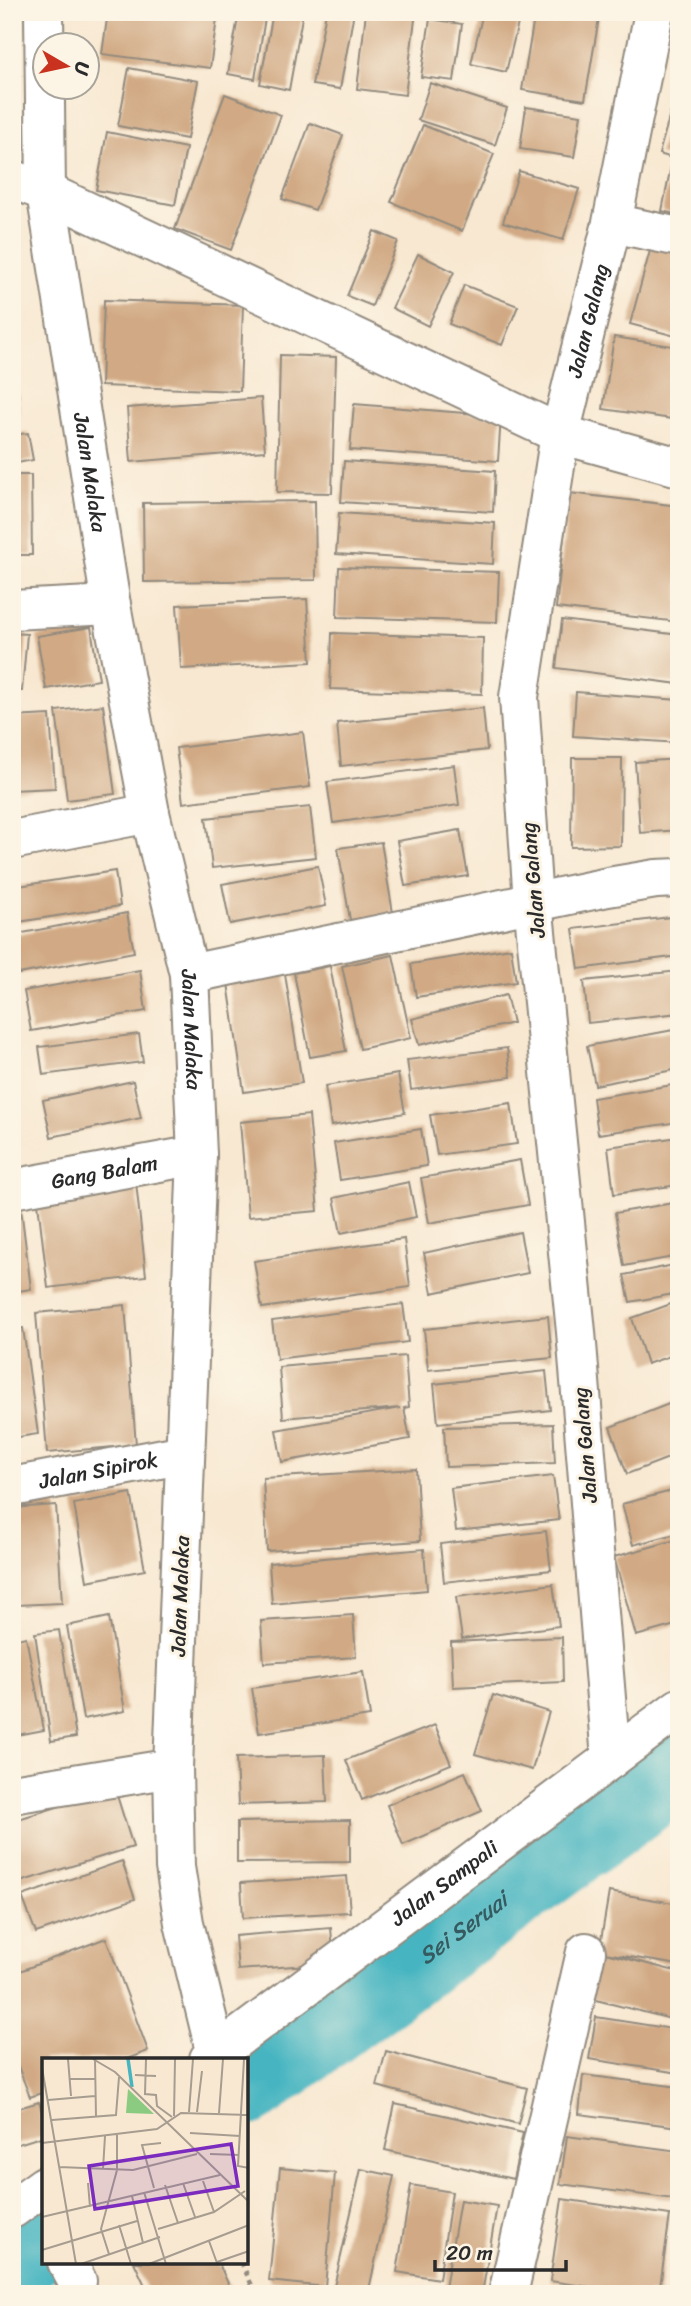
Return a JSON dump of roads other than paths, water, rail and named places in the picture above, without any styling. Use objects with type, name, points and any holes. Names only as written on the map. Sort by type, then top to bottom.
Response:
[{"type":"street","name":"Jalan Malaka","points":[[44,12],[29,185],[150,813],[189,974],[197,1155],[173,1768],[175,1867],[184,1923],[213,2057]]},
{"type":"street","name":"Jalan Galang","points":[[611,1759],[576,1332],[533,902],[519,697],[560,434],[612,223],[654,12]]},
{"type":"street","points":[[29,185],[560,434],[679,467]]},
{"type":"street","points":[[612,223],[679,237]]},
{"type":"street","points":[[12,610],[111,605]]},
{"type":"street","points":[[12,840],[150,813]]},
{"type":"street","points":[[189,974],[533,902],[656,878],[679,878]]},
{"type":"street","name":"Gang Balam","points":[[12,1189],[197,1155]]},
{"type":"street","name":"Jalan Sipirok","points":[[12,1487],[185,1454]]},
{"type":"street","name":"Jalan Sampali","points":[[213,2057],[679,1707]]},
{"type":"street","points":[[12,1794],[173,1768]]},
{"type":"street","points":[[508,2294],[586,1952]]},
{"type":"waterway","name":"Sei Seruai","points":[[248,2086],[679,1769]]},
{"type":"waterway","name":"Sei Seruai","points":[[12,2262],[42,2240]]}]
